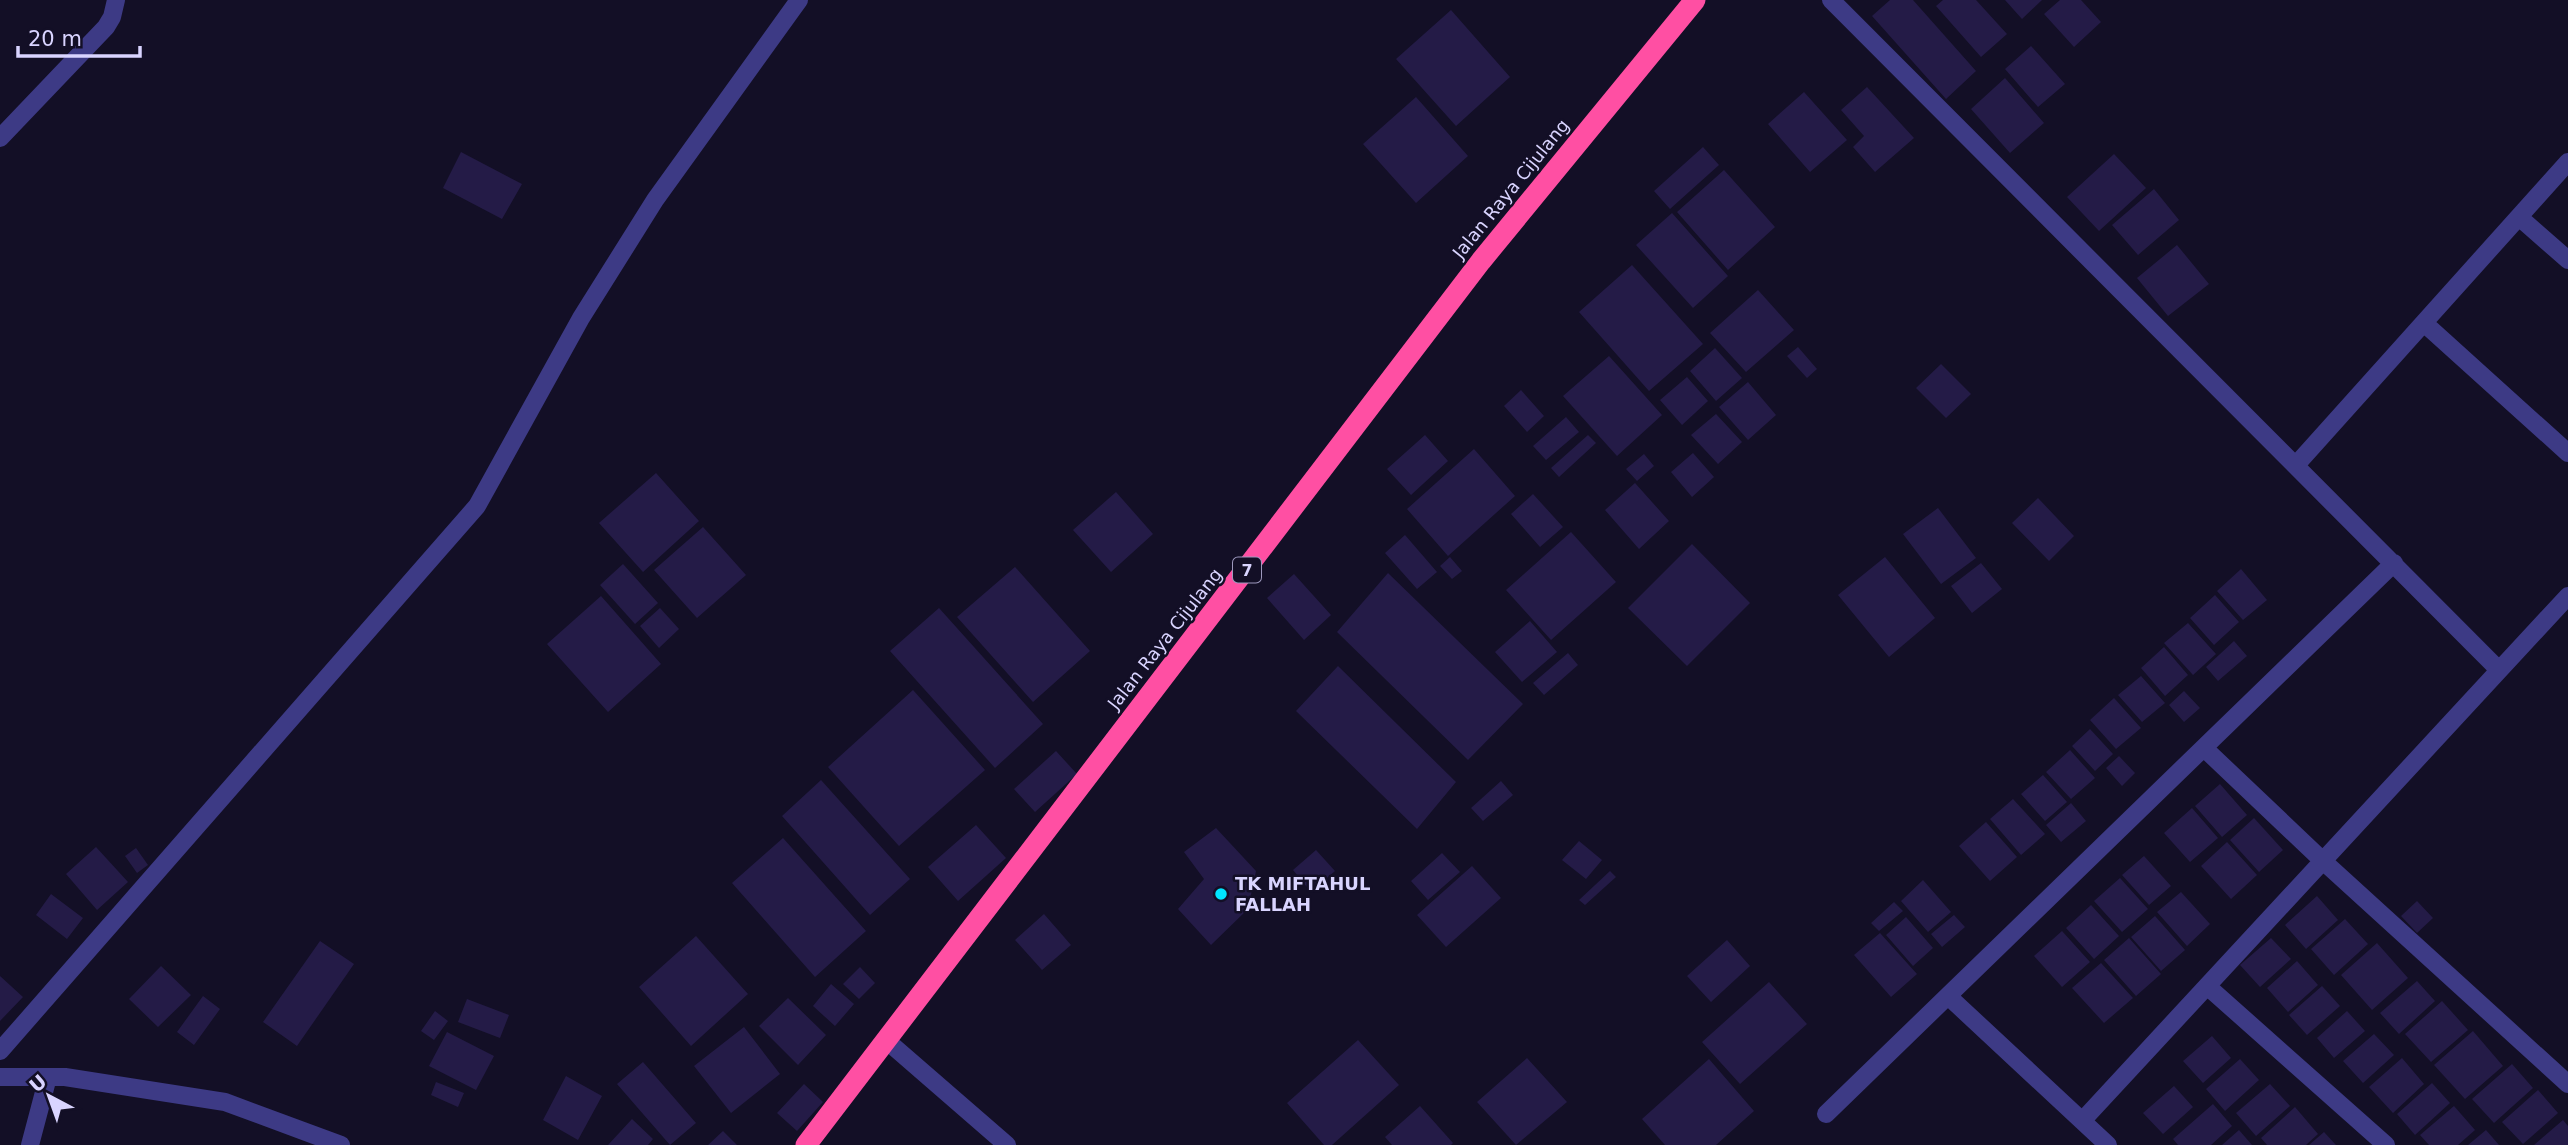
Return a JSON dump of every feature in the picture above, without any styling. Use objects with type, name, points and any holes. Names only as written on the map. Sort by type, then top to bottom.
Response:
[{"type":"highway","name":"Jalan Raya Cijulang","points":[[806,1145],[1481,261],[1695,0]]},
{"type":"street","points":[[0,138],[106,27],[112,17],[116,0]]},
{"type":"street","points":[[0,1051],[477,506],[574,329],[648,212],[799,0]]},
{"type":"street","points":[[1831,0],[2499,670]]},
{"type":"street","points":[[2296,465],[2568,162]]},
{"type":"street","points":[[2519,217],[2568,260]]},
{"type":"street","points":[[2424,323],[2568,453]]},
{"type":"street","points":[[1826,1114],[2394,563]]},
{"type":"street","points":[[2082,1121],[2568,596]]},
{"type":"street","points":[[2204,748],[2323,861],[2568,1084]]},
{"type":"street","points":[[2207,986],[2386,1145]]},
{"type":"street","points":[[1948,996],[2108,1145]]},
{"type":"street","points":[[886,1040],[1007,1145]]},
{"type":"street","points":[[0,1077],[65,1077],[225,1102],[341,1145]]},
{"type":"street","points":[[30,1145],[48,1077]]},
{"type":"building","points":[[1890,0],[1913,0],[1976,71],[1946,99],[1872,16]]},
{"type":"building","points":[[1943,0],[1976,0],[2007,34],[1981,57],[1936,6]]},
{"type":"building","points":[[2005,0],[2042,0],[2022,19]]},
{"type":"building","points":[[2060,0],[2081,0],[2101,22],[2074,47],[2044,14]]},
{"type":"building","points":[[1451,10],[1510,77],[1456,126],[1396,59]]},
{"type":"building","points":[[2031,46],[2065,84],[2038,107],[2005,69]]},
{"type":"building","points":[[2005,78],[2044,123],[2010,153],[1971,109]]},
{"type":"building","points":[[1867,87],[1914,138],[1875,172],[1853,147],[1864,136],[1841,110]]},
{"type":"building","points":[[1804,92],[1847,140],[1810,172],[1768,124]]},
{"type":"building","points":[[1416,97],[1468,156],[1416,203],[1363,144]]},
{"type":"building","points":[[1703,147],[1719,165],[1670,209],[1654,191]]},
{"type":"building","points":[[461,152],[522,184],[502,219],[443,188]]},
{"type":"building","points":[[2114,154],[2146,188],[2099,231],[2067,197]]},
{"type":"building","points":[[1724,170],[1775,227],[1728,270],[1677,212]]},
{"type":"building","points":[[2154,189],[2179,220],[2138,255],[2112,225]]},
{"type":"building","points":[[1672,213],[1728,276],[1693,308],[1636,245]]},
{"type":"building","points":[[2177,245],[2209,284],[2168,316],[2137,278]]},
{"type":"building","points":[[1632,265],[1703,344],[1649,391],[1579,312]]},
{"type":"building","points":[[1758,290],[1794,330],[1746,372],[1710,333]]},
{"type":"building","points":[[1798,347],[1817,369],[1807,378],[1787,356]]},
{"type":"building","points":[[1715,348],[1742,378],[1716,401],[1690,371]]},
{"type":"building","points":[[1609,356],[1662,415],[1617,456],[1563,396]]},
{"type":"building","points":[[1941,364],[1971,394],[1946,418],[1916,388]]},
{"type":"building","points":[[1687,377],[1708,401],[1682,425],[1660,400]]},
{"type":"building","points":[[1748,382],[1776,415],[1748,440],[1719,407]]},
{"type":"building","points":[[1521,390],[1544,416],[1527,432],[1504,406]]},
{"type":"building","points":[[1716,414],[1742,442],[1718,464],[1691,435]]},
{"type":"building","points":[[1566,417],[1579,432],[1546,460],[1533,446]]},
{"type":"building","points":[[1425,435],[1448,461],[1411,495],[1387,469]]},
{"type":"building","points":[[1588,435],[1596,443],[1559,477],[1551,468]]},
{"type":"building","points":[[1474,449],[1515,496],[1448,556],[1407,509]]},
{"type":"building","points":[[1693,453],[1714,477],[1692,497],[1671,472]]},
{"type":"building","points":[[1644,454],[1654,466],[1637,481],[1626,469]]},
{"type":"building","points":[[656,473],[699,521],[643,572],[599,523]]},
{"type":"building","points":[[1635,483],[1669,521],[1639,549],[1605,510]]},
{"type":"building","points":[[1116,492],[1153,534],[1111,572],[1073,530]]},
{"type":"building","points":[[1533,494],[1563,527],[1540,547],[1511,514]]},
{"type":"building","points":[[2038,498],[2074,536],[2049,561],[2012,523]]},
{"type":"building","points":[[1938,508],[1976,558],[1941,584],[1903,534]]},
{"type":"building","points":[[703,527],[746,575],[697,618],[654,570]]},
{"type":"building","points":[[1571,532],[1616,582],[1551,640],[1506,590]]},
{"type":"building","points":[[1405,535],[1437,572],[1417,589],[1385,553]]},
{"type":"building","points":[[1692,544],[1750,603],[1687,666],[1628,608]]},
{"type":"building","points":[[1450,557],[1462,571],[1452,579],[1440,566]]},
{"type":"building","points":[[1885,557],[1935,618],[1889,657],[1838,595]]},
{"type":"building","points":[[1981,563],[2002,589],[1972,613],[1951,586]]},
{"type":"building","points":[[623,564],[658,603],[635,624],[600,585]]},
{"type":"building","points":[[1015,567],[1090,651],[1033,702],[957,617]]},
{"type":"building","points":[[2241,569],[2267,600],[2243,620],[2217,591]]},
{"type":"building","points":[[1388,573],[1523,704],[1468,760],[1337,632]]},
{"type":"building","points":[[1294,574],[1331,615],[1304,640],[1267,598]]},
{"type":"building","points":[[2215,595],[2239,622],[2214,645],[2190,618]]},
{"type":"building","points":[[601,596],[661,664],[608,712],[547,644]]},
{"type":"building","points":[[660,608],[679,629],[659,648],[640,626]]},
{"type":"building","points":[[939,608],[1043,724],[995,768],[890,651]]},
{"type":"building","points":[[1530,621],[1557,652],[1522,682],[1495,652]]},
{"type":"building","points":[[2188,623],[2216,654],[2193,675],[2164,643]]},
{"type":"building","points":[[2234,641],[2247,656],[2218,681],[2206,667]]},
{"type":"building","points":[[2164,647],[2188,675],[2165,696],[2141,668]]},
{"type":"building","points":[[1568,653],[1578,665],[1544,695],[1533,683]]},
{"type":"building","points":[[1338,666],[1456,782],[1417,829],[1296,711]]},
{"type":"building","points":[[2141,676],[2165,703],[2142,722],[2118,695]]},
{"type":"building","points":[[913,690],[985,770],[899,846],[828,767]]},
{"type":"building","points":[[2184,691],[2200,708],[2184,722],[2169,705]]},
{"type":"building","points":[[2114,698],[2141,728],[2116,749],[2090,720]]},
{"type":"building","points":[[2090,729],[2113,754],[2095,771],[2072,746]]},
{"type":"building","points":[[2070,750],[2095,778],[2071,799],[2046,772]]},
{"type":"building","points":[[1056,751],[1077,774],[1035,812],[1014,789]]},
{"type":"building","points":[[2119,756],[2135,773],[2122,786],[2106,768]]},
{"type":"building","points":[[2043,775],[2067,802],[2045,821],[2021,794]]},
{"type":"building","points":[[821,780],[910,879],[870,915],[782,816]]},
{"type":"building","points":[[1501,781],[1513,795],[1483,821],[1471,808]]},
{"type":"building","points":[[2220,784],[2247,815],[2222,837],[2195,806]]},
{"type":"building","points":[[2013,799],[2045,834],[2021,855],[1990,819]]},
{"type":"building","points":[[2071,803],[2086,821],[2061,842],[2046,825]]},
{"type":"building","points":[[2192,808],[2218,838],[2190,862],[2164,833]]},
{"type":"building","points":[[2254,818],[2283,850],[2259,872],[2230,840]]},
{"type":"building","points":[[1986,822],[2017,857],[1990,881],[1959,846]]},
{"type":"building","points":[[976,825],[1006,858],[958,901],[928,867]]},
{"type":"building","name":"TK MIFTAHUL FALLAH","points":[[1216,828],[1256,871],[1248,909],[1211,945],[1178,909],[1204,879],[1184,852]]},
{"type":"building","points":[[783,838],[866,931],[815,977],[732,883]]},
{"type":"building","points":[[1579,841],[1602,860],[1586,879],[1562,860]]},
{"type":"building","points":[[2227,842],[2257,875],[2231,899],[2201,866]]},
{"type":"building","points":[[96,847],[128,882],[97,910],[66,874]]},
{"type":"building","points":[[136,848],[148,865],[137,873],[125,856]]},
{"type":"building","points":[[1316,850],[1335,871],[1311,892],[1293,870]]},
{"type":"building","points":[[1442,853],[1460,872],[1428,900],[1411,881]]},
{"type":"building","points":[[2144,856],[2171,886],[2149,905],[2122,875]]},
{"type":"building","points":[[1472,866],[1501,898],[1446,947],[1417,915]]},
{"type":"building","points":[[1610,871],[1616,877],[1585,905],[1579,900]]},
{"type":"building","points":[[2120,878],[2148,909],[2122,932],[2094,901]]},
{"type":"building","points":[[1923,880],[1951,912],[1928,932],[1901,901]]},
{"type":"building","points":[[2181,892],[2210,924],[2187,946],[2157,912]]},
{"type":"building","points":[[51,894],[83,918],[67,939],[36,915]]},
{"type":"building","points":[[2317,896],[2338,920],[2306,949],[2285,925]]},
{"type":"building","points":[[2417,901],[2433,918],[2417,933],[2401,916]]},
{"type":"building","points":[[1894,902],[1903,911],[1879,931],[1871,923]]},
{"type":"building","points":[[2091,905],[2119,936],[2094,959],[2066,928]]},
{"type":"building","points":[[1044,914],[1071,945],[1042,970],[1015,940]]},
{"type":"building","points":[[1954,915],[1965,927],[1942,947],[1931,934]]},
{"type":"building","points":[[2155,916],[2185,950],[2161,971],[2131,937]]},
{"type":"building","points":[[1906,917],[1933,948],[1913,966],[1886,935]]},
{"type":"building","points":[[2345,919],[2368,944],[2334,975],[2311,949]]},
{"type":"building","points":[[2062,931],[2090,962],[2062,987],[2034,956]]},
{"type":"building","points":[[1880,933],[1917,974],[1891,997],[1854,955]]},
{"type":"building","points":[[696,936],[748,994],[691,1046],[639,987]]},
{"type":"building","points":[[2129,938],[2161,974],[2136,996],[2104,960]]},
{"type":"building","points":[[2271,938],[2291,959],[2260,987],[2240,965]]},
{"type":"building","points":[[1727,940],[1750,966],[1711,1002],[1687,976]]},
{"type":"building","points":[[320,941],[354,964],[297,1046],[263,1022]]},
{"type":"building","points":[[2377,943],[2408,978],[2372,1010],[2341,975]]},
{"type":"building","points":[[2297,961],[2318,985],[2288,1012],[2267,988]]},
{"type":"building","points":[[2101,963],[2133,998],[2104,1023],[2072,988]]},
{"type":"building","points":[[161,966],[191,995],[158,1027],[129,999]]},
{"type":"building","points":[[860,967],[875,983],[859,999],[843,984]]},
{"type":"building","points":[[0,976],[23,997],[0,1021]]},
{"type":"building","points":[[2417,981],[2435,1001],[2399,1034],[2380,1013]]},
{"type":"building","points":[[1769,982],[1807,1024],[1740,1084],[1702,1042]]},
{"type":"building","points":[[831,984],[854,1004],[835,1026],[813,1006]]},
{"type":"building","points":[[2322,986],[2340,1006],[2307,1035],[2289,1015]]},
{"type":"building","points":[[203,996],[220,1009],[194,1045],[177,1032]]},
{"type":"building","points":[[788,998],[826,1035],[798,1065],[759,1026]]},
{"type":"building","points":[[467,999],[509,1015],[500,1038],[458,1022]]},
{"type":"building","points":[[2442,1001],[2468,1030],[2431,1062],[2405,1034]]},
{"type":"building","points":[[435,1011],[448,1021],[434,1040],[421,1031]]},
{"type":"building","points":[[2347,1011],[2365,1031],[2334,1058],[2317,1038]]},
{"type":"building","points":[[744,1027],[780,1074],[731,1113],[694,1066]]},
{"type":"building","points":[[2473,1031],[2503,1066],[2465,1099],[2434,1065]]},
{"type":"building","points":[[447,1032],[494,1056],[476,1090],[429,1066]]},
{"type":"building","points":[[2374,1034],[2394,1055],[2363,1083],[2343,1061]]},
{"type":"building","points":[[2212,1036],[2231,1058],[2203,1083],[2183,1061]]},
{"type":"building","points":[[1358,1040],[1399,1085],[1332,1145],[1324,1145],[1287,1103]]},
{"type":"building","points":[[1527,1058],[1567,1102],[1516,1145],[1477,1102]]},
{"type":"building","points":[[2402,1058],[2424,1084],[2393,1113],[2369,1087]]},
{"type":"building","points":[[1709,1059],[1754,1111],[1716,1145],[1665,1145],[1642,1119]]},
{"type":"building","points":[[2240,1059],[2259,1080],[2225,1111],[2206,1089]]},
{"type":"building","points":[[643,1062],[696,1123],[670,1145],[617,1084]]},
{"type":"building","points":[[2512,1064],[2533,1088],[2494,1123],[2472,1099]]},
{"type":"building","points":[[566,1076],[602,1096],[578,1140],[543,1120]]},
{"type":"building","points":[[436,1082],[464,1093],[458,1107],[431,1095]]},
{"type":"building","points":[[2432,1083],[2450,1103],[2415,1135],[2397,1114]]},
{"type":"building","points":[[804,1084],[823,1102],[797,1131],[777,1113]]},
{"type":"building","points":[[2270,1084],[2290,1106],[2256,1136],[2236,1113]]},
{"type":"building","points":[[2174,1086],[2193,1107],[2163,1134],[2143,1113]]},
{"type":"building","points":[[2538,1090],[2558,1113],[2523,1144],[2502,1122]]},
{"type":"building","points":[[2213,1104],[2232,1126],[2211,1145],[2178,1145],[2173,1139]]},
{"type":"building","points":[[1420,1106],[1453,1143],[1451,1145],[1392,1145],[1385,1137]]},
{"type":"building","points":[[2454,1106],[2475,1130],[2458,1145],[2429,1145],[2420,1135]]},
{"type":"building","points":[[2295,1107],[2318,1134],[2306,1145],[2267,1145],[2261,1138]]},
{"type":"building","points":[[632,1119],[653,1139],[648,1145],[608,1145]]},
{"type":"building","points":[[2563,1120],[2568,1126],[2568,1145],[2534,1145]]},
{"type":"building","points":[[2239,1130],[2252,1145],[2222,1145]]},
{"type":"building","points":[[2486,1130],[2499,1145],[2468,1145]]},
{"type":"building","points":[[723,1131],[737,1145],[708,1145]]},
{"type":"building","points":[[2324,1132],[2336,1145],[2309,1145]]},
{"type":"place","name":"TK MIFTAHUL FALLAH","points":[[1221,894]]}]
